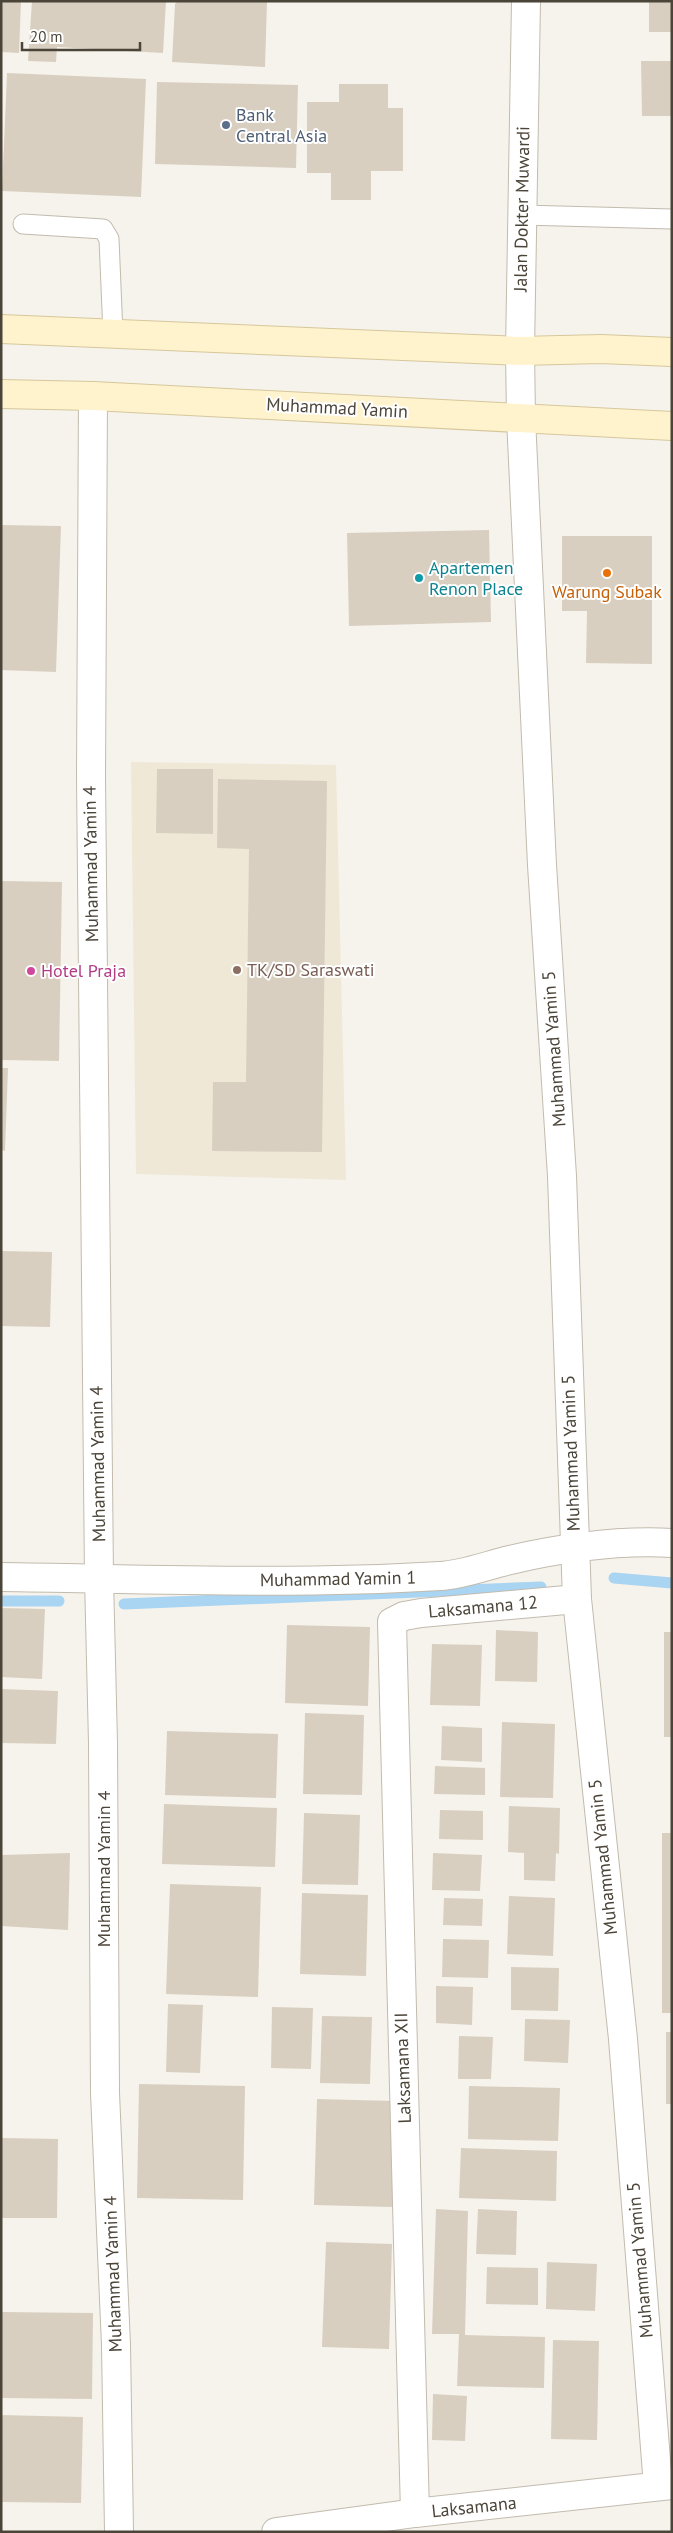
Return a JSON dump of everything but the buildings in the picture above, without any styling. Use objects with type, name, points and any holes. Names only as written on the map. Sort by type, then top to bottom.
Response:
[{"type":"main road","points":[[1,329],[520,351],[601,349],[672,352]]},
{"type":"main road","name":"Muhammad Yamin","points":[[1,394],[93,396],[672,426]]},
{"type":"street","name":"Jalan Dokter Muwardi","points":[[521,418],[520,351],[526,1]]},
{"type":"street","name":"Muhammad Yamin 4","points":[[93,396],[90,777],[99,1578],[104,1743],[106,2093],[116,2345],[119,2532]]},
{"type":"street","name":"Muhammad Yamin 5","points":[[521,418],[542,865],[562,1176],[577,1599],[623,2039],[665,2486]]},
{"type":"street","name":"Muhammad Yamin 1","points":[[1,1577],[309,1581],[443,1576],[575,1548],[654,1542],[672,1543]]},
{"type":"street","name":"Laksamana 12","points":[[392,1622],[404,1616],[421,1613],[577,1599]]},
{"type":"street","name":"Laksamana XII","points":[[392,1622],[415,2513]]},
{"type":"street","name":"Laksamana","points":[[276,2532],[387,2525],[415,2513],[665,2486]]},
{"type":"lane","points":[[522,215],[672,219]]},
{"type":"lane","points":[[23,224],[103,229],[109,239],[112,334]]},
{"type":"shaded area","name":"TK/SD Saraswati","points":[[131,762],[336,765],[346,1180],[136,1174]]},
{"type":"waterway","points":[[614,1578],[672,1583]]},
{"type":"waterway","points":[[124,1604],[541,1587]]},
{"type":"waterway","points":[[1,1601],[59,1601]]},
{"type":"place","name":"Bank Central Asia","points":[[226,125]]},
{"type":"place","name":"Warung Subak","points":[[607,573]]},
{"type":"place","name":"Apartemen Renon Place","points":[[419,578]]},
{"type":"place","name":"TK/SD Saraswati","points":[[237,970]]},
{"type":"place","name":"Hotel Praja","points":[[31,971]]}]
